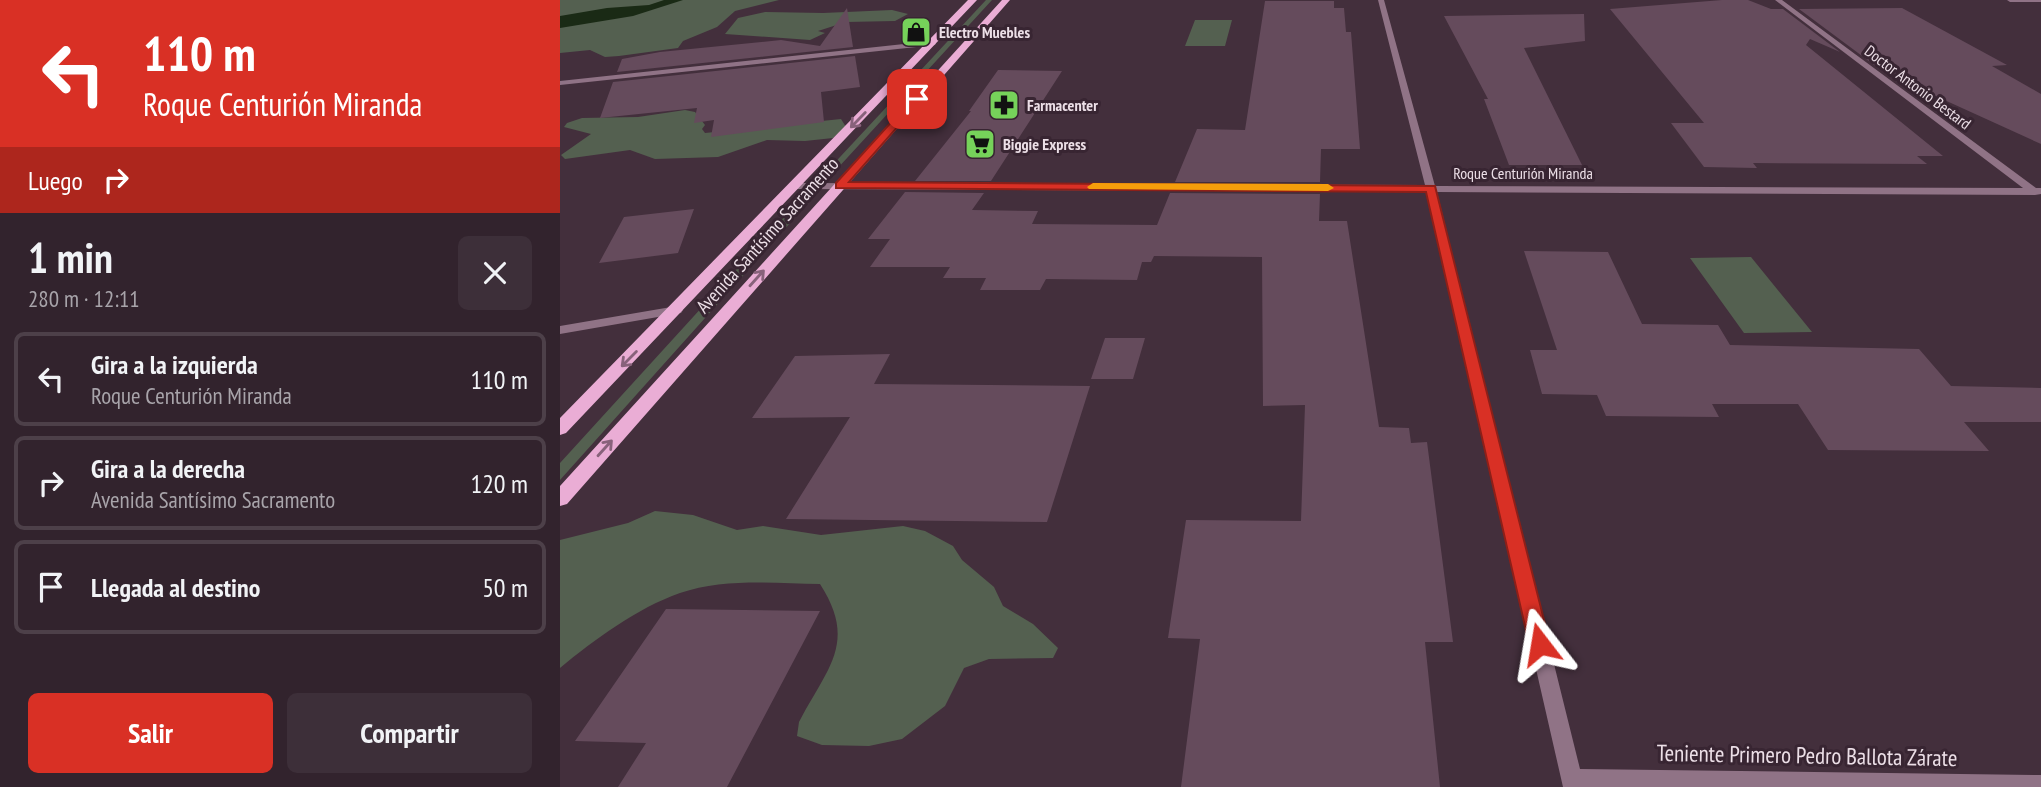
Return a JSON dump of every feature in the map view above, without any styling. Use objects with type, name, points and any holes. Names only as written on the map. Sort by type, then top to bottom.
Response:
[{"type":"main road","name":"Avenida Santísimo Sacramento","points":[[560,429],[973,0]]},
{"type":"main road","name":"Avenida Santísimo Sacramento","points":[[560,499],[1006,0]]},
{"type":"street","points":[[1387,0],[1381,0],[1431,188],[1573,782]]},
{"type":"street","name":"Doctor Antonio Bestard","points":[[1778,0],[2039,193]]},
{"type":"street","points":[[2010,0],[2041,0]]},
{"type":"street","points":[[560,83],[932,43]]},
{"type":"street","name":"Roque Centurión Miranda","points":[[795,186],[2039,193]]},
{"type":"street","points":[[560,330],[677,310]]},
{"type":"street","name":"Teniente Primero Pedro Ballota Zárate","points":[[1573,782],[2041,785]]},
{"type":"shaded area","points":[[560,0],[779,0],[735,11],[717,27],[683,41],[678,48],[605,57],[590,50],[560,53]]},
{"type":"shaded area","points":[[664,0],[683,0],[633,16],[560,28],[560,16],[607,8],[649,5]]},
{"type":"shaded area","points":[[986,0],[992,0],[836,170],[827,171]]},
{"type":"shaded area","points":[[892,10],[908,14],[895,21],[846,22],[818,31],[825,33],[810,40],[725,34],[738,18],[765,12]]},
{"type":"shaded area","points":[[1195,20],[1232,20],[1225,46],[1185,46]]},
{"type":"shaded area","points":[[685,110],[695,112],[705,125],[702,129],[705,133],[841,119],[846,127],[833,138],[805,141],[767,140],[718,157],[655,159],[630,150],[565,159],[561,155],[591,134],[564,127],[567,123],[582,118],[638,117]]},
{"type":"shaded area","points":[[807,201],[560,480],[560,463],[797,203]]},
{"type":"shaded area","points":[[1751,257],[1812,332],[1744,333],[1690,258]]},
{"type":"shaded area","points":[[655,511],[693,515],[737,530],[763,526],[821,535],[903,526],[925,531],[953,546],[962,560],[994,587],[1003,606],[1033,624],[1058,648],[1053,658],[989,659],[964,668],[945,706],[902,739],[869,746],[822,745],[797,736],[799,722],[828,670],[837,639],[837,623],[820,584],[731,583],[680,593],[632,616],[560,668],[560,540],[628,523]]},
{"type":"building","points":[[1748,0],[1771,9],[1783,9],[1840,52],[1810,39],[1806,45],[1943,156],[1917,156],[1927,164],[1753,163],[1757,168],[1704,167],[1671,123],[1704,123],[1610,9]]},
{"type":"building","points":[[1265,1],[1334,1],[1334,8],[1344,8],[1346,32],[1351,32],[1360,149],[1321,149],[1320,182],[1175,182],[1197,129],[1245,130]]},
{"type":"building","points":[[847,8],[853,47],[617,72],[622,59],[660,52],[781,40],[820,46]]},
{"type":"building","points":[[1902,8],[2007,65],[1992,66],[2041,94],[2041,144],[1885,73],[1799,9]]},
{"type":"building","points":[[1584,14],[1585,41],[1524,48],[1582,165],[1509,165],[1484,99],[1488,99],[1444,16]]},
{"type":"building","points":[[855,56],[860,87],[821,92],[824,122],[711,137],[714,120],[694,123],[697,108],[600,118],[613,82]]},
{"type":"building","points":[[998,70],[1062,71],[991,181],[915,181],[971,111]]},
{"type":"building","points":[[905,192],[984,193],[972,210],[1038,211],[1032,224],[1157,225],[1170,193],[1320,194],[1319,221],[1347,221],[1379,427],[1409,428],[1411,443],[1427,442],[1453,642],[1425,642],[1440,787],[1181,787],[1200,639],[1168,638],[1186,520],[1301,521],[1305,405],[1263,406],[1262,257],[1154,256],[1151,262],[1142,262],[1137,280],[1046,279],[1040,290],[980,290],[986,278],[943,278],[950,267],[870,267],[890,239],[868,239]]},
{"type":"building","points":[[694,209],[678,253],[599,263],[624,217]]},
{"type":"building","points":[[1524,251],[1608,252],[1642,324],[1718,325],[1730,345],[1919,349],[1951,386],[2041,388],[2041,422],[1964,422],[1989,451],[1828,450],[1798,404],[1712,404],[1719,417],[1606,416],[1597,395],[1542,394],[1530,350],[1557,350]]},
{"type":"building","points":[[1105,338],[1145,338],[1133,379],[1091,379]]},
{"type":"building","points":[[890,354],[874,384],[1090,386],[1047,522],[786,519],[850,417],[752,418],[795,356]]},
{"type":"building","points":[[666,609],[820,611],[727,787],[618,787],[646,743],[575,741]]},
{"type":"slow traffic","points":[[1093,187],[1328,188]]},
{"type":"place","name":"Electro Muebles","points":[[916,32]]},
{"type":"place","name":"Farmacenter","points":[[1004,105]]},
{"type":"place","name":"Biggie Express","points":[[980,144]]},
{"type":"route","points":[[917,99],[840,186],[1431,188],[1540,644]]}]
